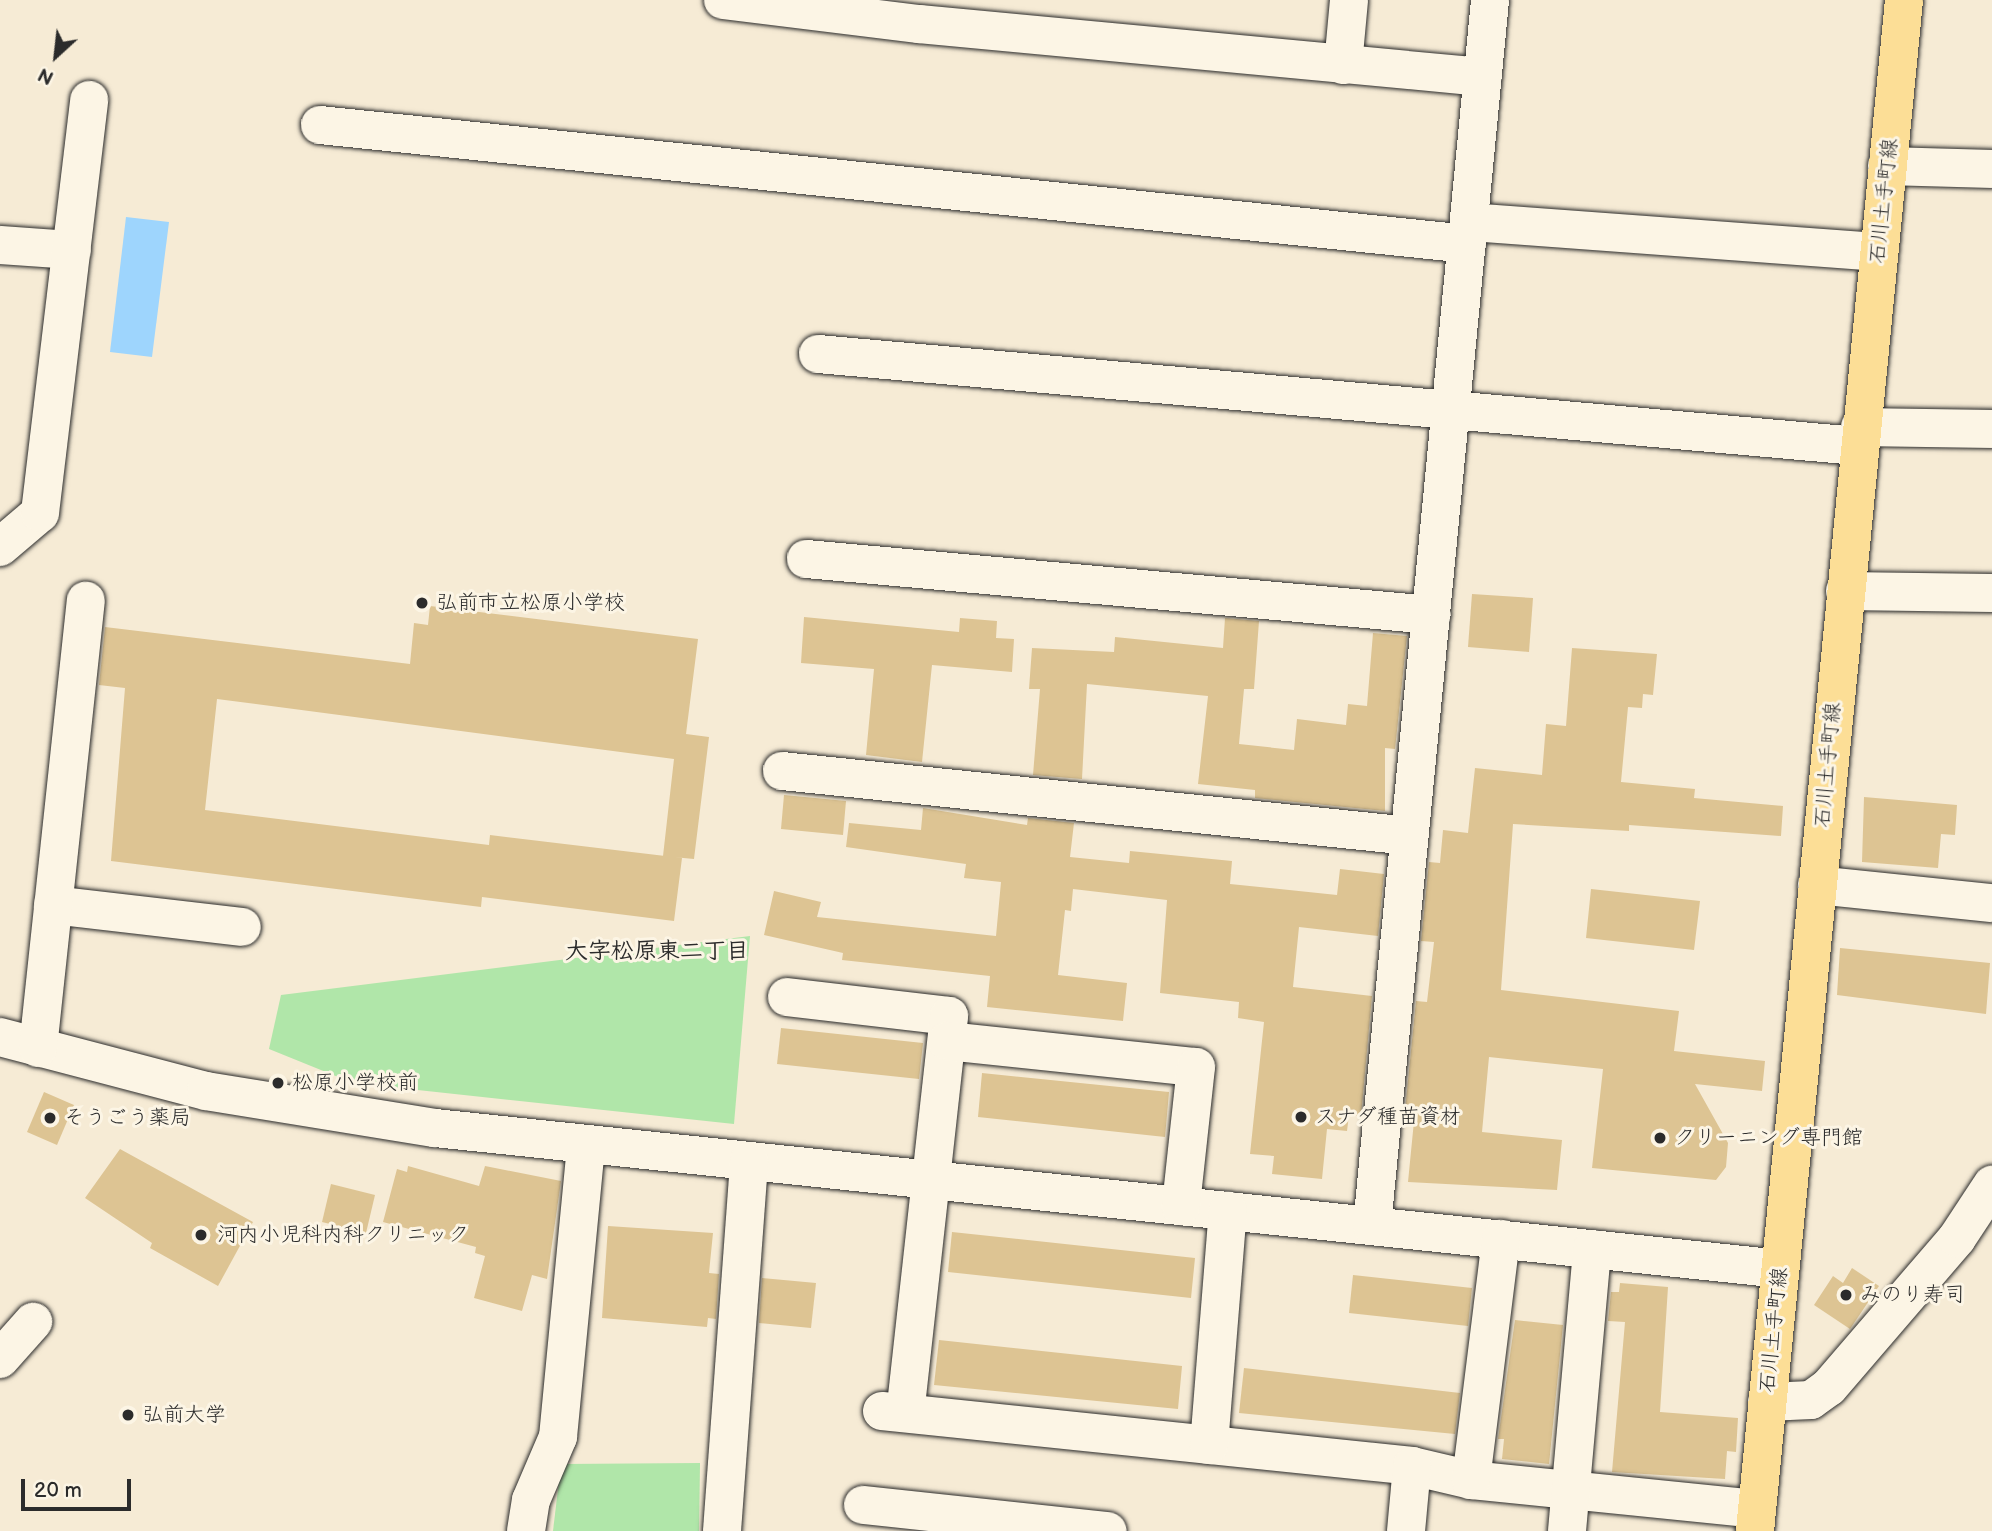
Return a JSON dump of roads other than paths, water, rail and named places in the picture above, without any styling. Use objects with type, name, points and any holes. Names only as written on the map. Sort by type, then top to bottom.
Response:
[{"type":"main road","name":"石川土手町線","points":[[1756,1520],[1859,436],[1905,0]]},
{"type":"street","points":[[723,0],[920,12],[1343,65],[1483,77]]},
{"type":"street","points":[[1343,65],[1349,0]]},
{"type":"street","points":[[1372,1226],[1490,0]]},
{"type":"street","points":[[0,547],[40,513],[89,100]]},
{"type":"street","points":[[320,125],[1469,233],[1878,252]]},
{"type":"street","points":[[1887,166],[1992,169]]},
{"type":"street","points":[[0,245],[72,250]]},
{"type":"street","points":[[818,354],[1452,411],[1859,436],[1992,429]]},
{"type":"street","points":[[806,559],[1432,615]]},
{"type":"street","points":[[1845,591],[1992,593]]},
{"type":"street","points":[[38,1048],[86,601]]},
{"type":"street","points":[[782,771],[1410,836]]},
{"type":"street","points":[[1816,886],[1992,903]]},
{"type":"street","points":[[54,905],[242,927]]},
{"type":"street","points":[[787,997],[949,1016],[931,1180],[894,1412],[1412,1466],[1471,1480],[1756,1520]]},
{"type":"street","points":[[0,1037],[206,1091],[310,1110],[586,1144],[1780,1269]]},
{"type":"street","points":[[947,1041],[1196,1067],[1181,1206]]},
{"type":"street","points":[[526,1531],[530,1500],[558,1437],[586,1144]]},
{"type":"street","points":[[722,1531],[749,1161]]},
{"type":"street","points":[[1767,1402],[1811,1400],[1829,1387],[1958,1238],[1992,1185]]},
{"type":"street","points":[[1209,1445],[1228,1211]]},
{"type":"street","points":[[1471,1480],[1501,1239]]},
{"type":"street","points":[[1567,1531],[1592,1249]]},
{"type":"street","points":[[0,1359],[33,1322]]},
{"type":"street","points":[[1406,1531],[1412,1466]]},
{"type":"street","points":[[863,1505],[1108,1531]]},
{"type":"water","points":[[126,217],[169,222],[152,357],[110,352]]},
{"type":"place","name":"弘前市立松原小学校","points":[[422,603]]},
{"type":"place","name":"松原小学校前","points":[[278,1083]]},
{"type":"place","name":"スナダ種苗資材","points":[[1301,1117]]},
{"type":"place","name":"そうごう薬局","points":[[50,1118]]},
{"type":"place","name":"クリーニング専門館","points":[[1660,1138]]},
{"type":"place","name":"河内小児科内科クリニック","points":[[201,1235]]},
{"type":"place","name":"みのり寿司","points":[[1846,1295]]},
{"type":"place","name":"弘前大学","points":[[128,1415]]},
{"type":"district","name":"大字松原東二丁目","points":[[657,951]]}]
